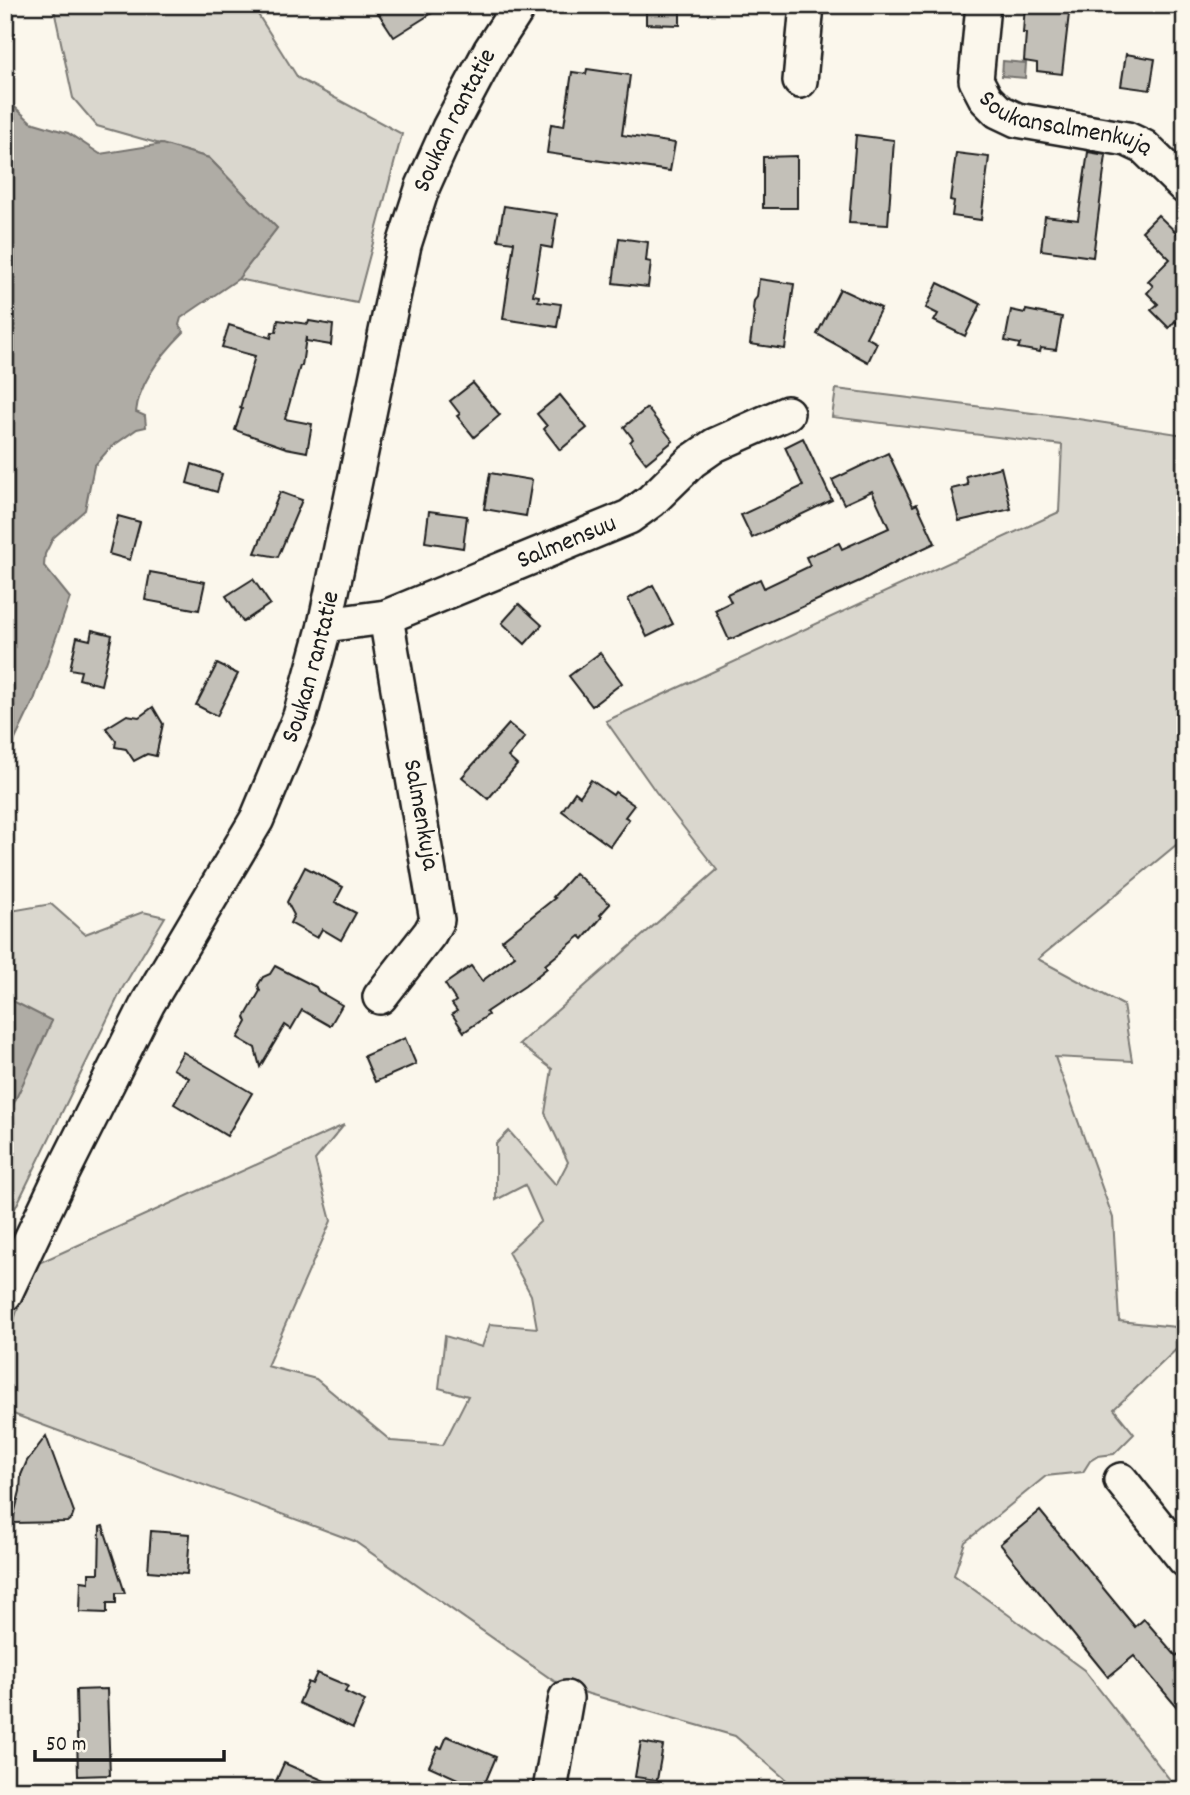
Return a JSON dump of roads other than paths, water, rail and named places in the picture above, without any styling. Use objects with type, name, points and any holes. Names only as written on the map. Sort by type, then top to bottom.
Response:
[{"type":"street","name":"Soukan rantatie","points":[[5,1294],[148,1003],[257,819],[300,716],[325,625],[404,245],[423,186],[449,128],[490,51],[520,5]]},
{"type":"street","points":[[800,82],[807,5]]},
{"type":"street","name":"Soukansalmenkuja","points":[[983,5],[976,80],[986,99],[998,111],[1017,120],[1127,139],[1144,147],[1185,187]]},
{"type":"street","name":"Salmensuu","points":[[325,625],[386,617],[629,517],[651,501],[692,461],[715,445],[787,413]]},
{"type":"street","name":"Salmenkuja","points":[[380,997],[430,933],[437,920],[386,617]]},
{"type":"street","points":[[1121,1480],[1185,1559]]},
{"type":"street","points":[[550,1790],[566,1698]]}]
